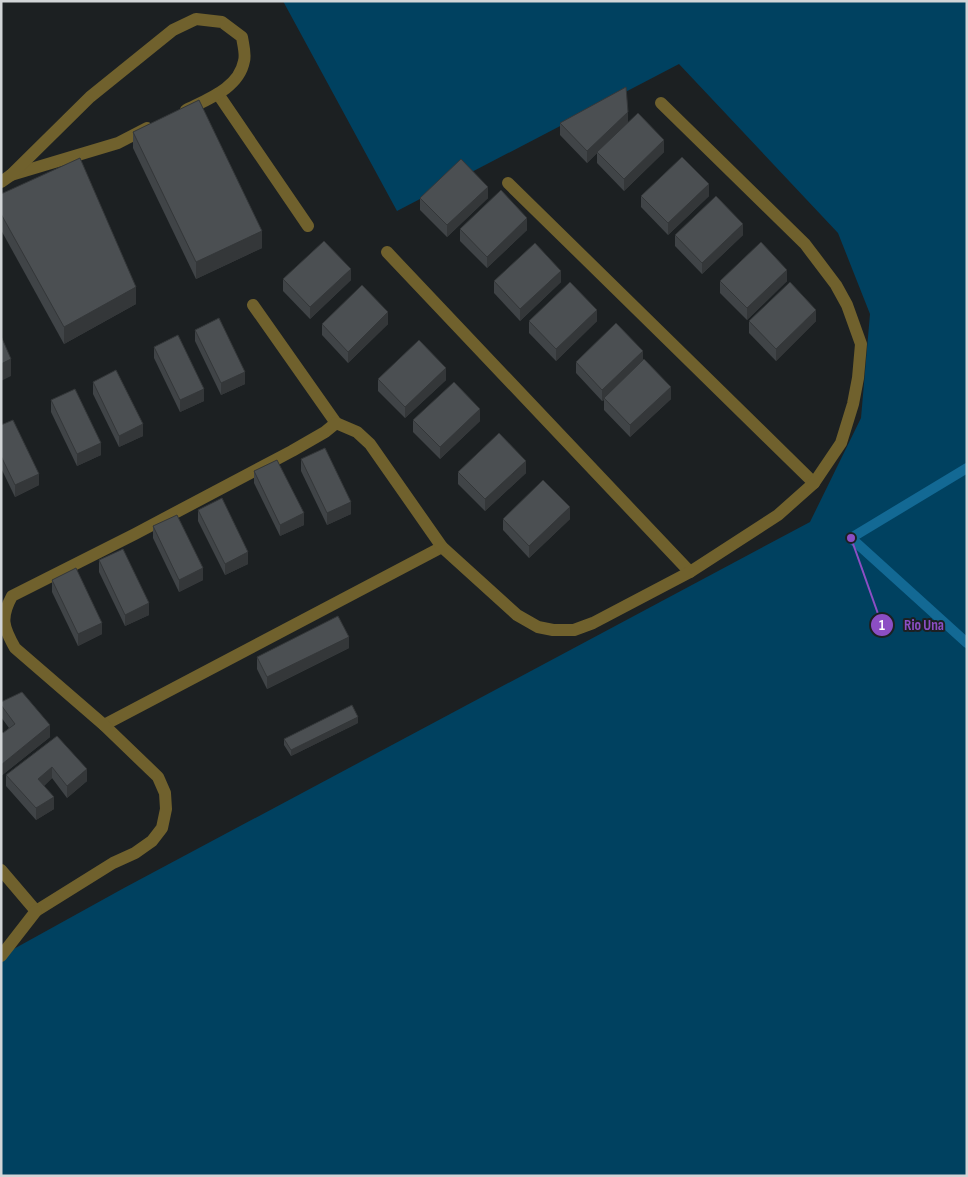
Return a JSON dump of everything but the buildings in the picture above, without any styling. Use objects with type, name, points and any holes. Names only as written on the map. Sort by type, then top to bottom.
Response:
[{"type":"street","points":[[6,179],[90,97],[173,30],[196,19],[222,22],[242,37],[244,61],[235,81],[218,94],[176,114]]},
{"type":"street","points":[[218,94],[308,226]]},
{"type":"street","points":[[252,305],[336,423],[357,432],[370,444],[442,547],[517,615],[538,627],[553,630],[574,630],[593,623],[690,572],[778,515],[814,483],[841,443],[853,404],[858,378],[861,344],[847,305],[836,285],[805,244],[661,103]]},
{"type":"street","points":[[6,179],[118,143],[160,122]]},
{"type":"street","points":[[508,183],[814,483]]},
{"type":"street","points":[[387,252],[690,572]]},
{"type":"street","points":[[1,956],[36,911],[113,862],[135,853],[152,840],[162,828],[166,810],[165,793],[158,777],[104,725],[15,648],[4,626],[4,602],[12,596],[135,534],[292,451],[325,432],[336,423]]},
{"type":"street","points":[[104,725],[442,547]]},
{"type":"street","points":[[1,870],[36,911]]},
{"type":"shaded area","points":[[283,1],[967,1],[967,1176],[1,1176],[1,956],[124,888],[810,522],[861,418],[870,314],[838,233],[679,64],[397,211]]},
{"type":"waterway","points":[[967,468],[851,538],[967,643]]},
{"type":"place","name":"Rio Una","points":[[851,538]]}]
